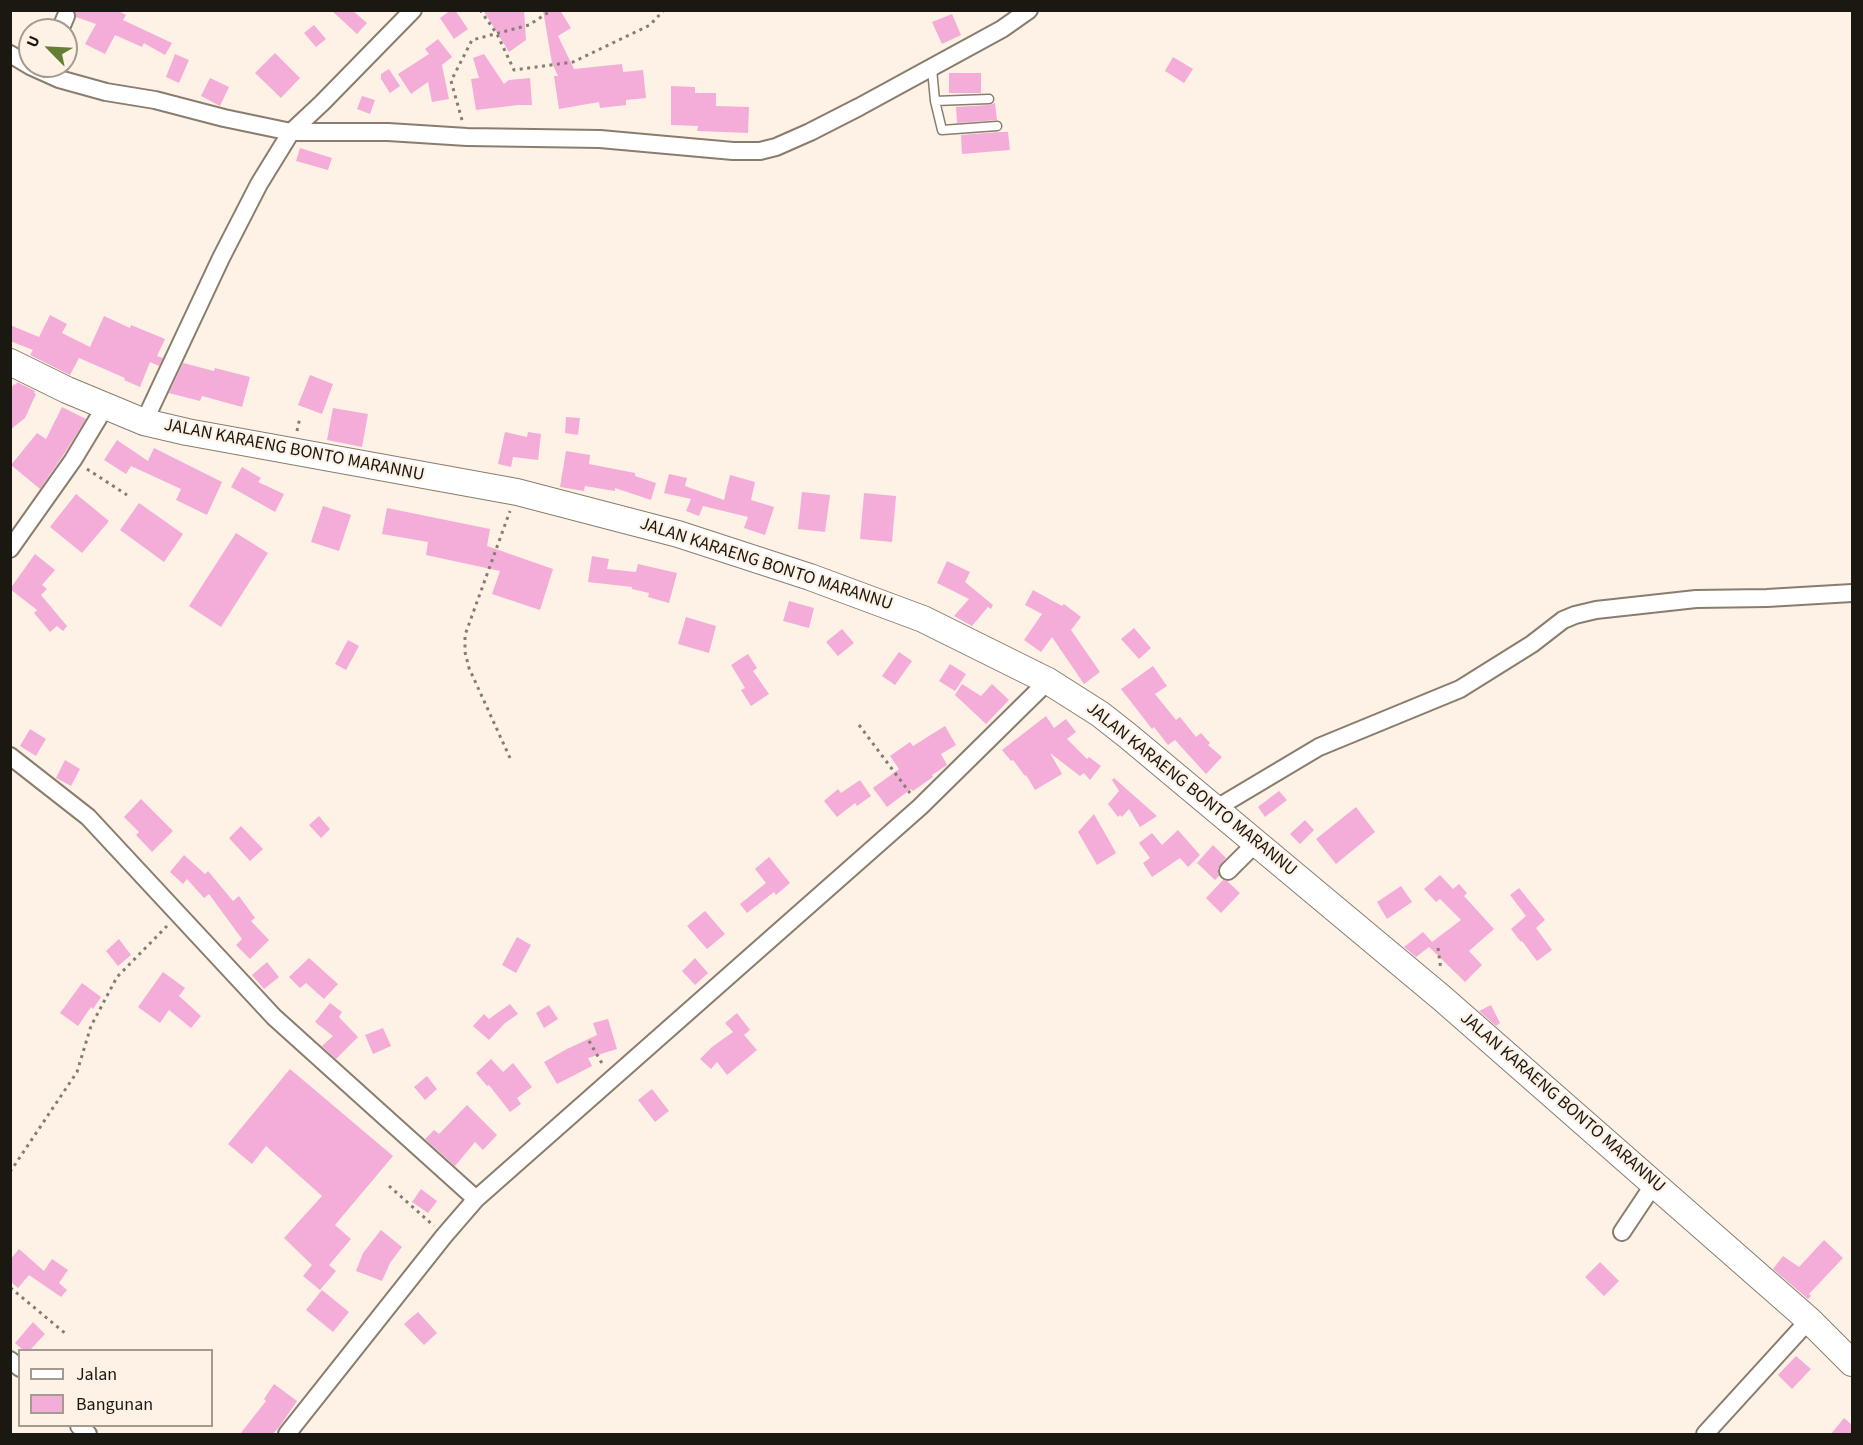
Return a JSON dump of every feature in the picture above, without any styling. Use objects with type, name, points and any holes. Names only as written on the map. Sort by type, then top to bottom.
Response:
[{"type":"main road","name":"JALAN KARAENG BONTO MARANNU","points":[[10,362],[105,407],[144,422],[187,432],[517,492],[678,534],[821,581],[923,619],[1048,681],[1100,714],[1443,999],[1809,1320],[1852,1363]]},
{"type":"street","points":[[144,422],[221,258],[259,184],[291,132],[412,10]]},
{"type":"street","points":[[65,78],[106,92],[155,100],[291,132],[388,132],[467,137],[600,139],[733,151],[760,151],[776,147],[810,132],[932,69],[1002,29],[1029,10]]},
{"type":"street","points":[[10,549],[73,460],[105,407]]},
{"type":"street","points":[[1215,809],[1319,747],[1460,689],[1532,645],[1563,620],[1575,615],[1596,610],[1696,599],[1852,593]]},
{"type":"street","points":[[287,1434],[444,1236],[476,1200],[920,807],[1048,681]]},
{"type":"street","points":[[10,756],[88,817],[274,1017],[476,1200]]},
{"type":"street","points":[[1228,871],[1256,843]]},
{"type":"street","points":[[1622,1232],[1654,1184]]},
{"type":"street","points":[[1705,1434],[1809,1320]]},
{"type":"lane","points":[[932,69],[935,101],[942,130],[997,126]]},
{"type":"lane","points":[[935,101],[989,99]]},
{"type":"path","points":[[480,10],[497,34],[514,70],[573,62],[650,26],[664,10]]},
{"type":"path","points":[[467,137],[451,81],[472,40],[529,25],[552,10]]},
{"type":"path","points":[[73,460],[127,495]]},
{"type":"path","points":[[510,758],[469,668],[465,652],[465,635],[517,492]]},
{"type":"path","points":[[859,725],[920,807]]},
{"type":"path","points":[[10,1172],[77,1072],[91,1026],[117,977],[178,915]]},
{"type":"path","points":[[589,1041],[612,1079]]},
{"type":"path","points":[[389,1186],[444,1236]]},
{"type":"path","points":[[10,1290],[12,1289],[66,1334]]},
{"type":"building","points":[[75,10],[117,10],[126,15],[123,20],[172,43],[165,55],[144,43],[142,47],[115,35],[105,54],[85,44],[96,24],[76,17]]},
{"type":"building","points":[[331,10],[352,10],[367,23],[357,34]]},
{"type":"building","points":[[451,10],[455,10],[468,29],[454,39],[440,18]]},
{"type":"building","points":[[483,10],[524,10],[526,40],[509,52]]},
{"type":"building","points":[[543,10],[560,10],[571,28],[558,36],[574,69],[622,64],[623,72],[643,70],[646,98],[626,100],[626,105],[600,108],[599,102],[559,109],[554,76],[558,76],[552,63]]},
{"type":"building","points":[[952,14],[961,35],[942,44],[932,22]]},
{"type":"building","points":[[314,25],[326,39],[316,47],[304,33]]},
{"type":"building","points":[[438,39],[452,57],[442,65],[449,99],[432,102],[428,82],[411,94],[398,74],[429,54],[425,49]]},
{"type":"building","points":[[275,53],[300,78],[281,98],[255,73]]},
{"type":"building","points":[[175,54],[189,60],[179,83],[166,77]]},
{"type":"building","points":[[484,54],[504,84],[509,80],[530,78],[532,105],[476,110],[471,79],[479,78],[473,58]]},
{"type":"building","points":[[1173,57],[1193,69],[1184,83],[1165,71]]},
{"type":"building","points":[[389,69],[400,86],[390,93],[381,79],[381,74]]},
{"type":"building","points":[[949,73],[981,73],[981,93],[949,93]]},
{"type":"building","points":[[210,78],[229,87],[220,106],[201,96]]},
{"type":"building","points":[[671,86],[695,87],[695,93],[716,93],[716,106],[749,107],[748,133],[697,131],[698,126],[671,125]]},
{"type":"building","points":[[362,96],[375,100],[370,114],[357,109]]},
{"type":"building","points":[[995,103],[997,120],[957,123],[956,107]]},
{"type":"building","points":[[1008,132],[1010,150],[962,154],[961,135]]},
{"type":"building","points":[[300,148],[332,158],[328,170],[296,161]]},
{"type":"building","points":[[50,315],[67,324],[62,333],[90,347],[104,316],[130,328],[131,325],[165,339],[157,356],[163,358],[159,366],[150,362],[140,387],[79,358],[70,375],[30,355],[33,350],[10,341],[10,325],[39,337]]},
{"type":"building","points":[[183,363],[250,377],[242,407],[202,396],[200,401],[169,393]]},
{"type":"building","points":[[310,375],[333,384],[322,414],[298,405]]},
{"type":"building","points":[[17,382],[35,391],[36,394],[25,418],[10,430],[10,391]]},
{"type":"building","points":[[62,407],[86,419],[40,489],[11,465],[37,433],[46,439]]},
{"type":"building","points":[[333,408],[368,414],[362,447],[327,440]]},
{"type":"building","points":[[566,417],[580,418],[578,435],[565,433]]},
{"type":"building","points":[[505,432],[527,437],[528,432],[541,434],[538,460],[513,457],[511,467],[498,464]]},
{"type":"building","points":[[117,440],[148,461],[154,448],[222,482],[207,515],[176,500],[181,489],[131,466],[126,474],[104,460]]},
{"type":"building","points":[[566,451],[590,455],[589,464],[635,473],[635,476],[656,483],[651,500],[615,488],[615,491],[585,486],[584,491],[560,487]]},
{"type":"building","points":[[242,467],[261,478],[258,482],[284,494],[275,512],[231,487]]},
{"type":"building","points":[[669,474],[687,478],[685,486],[724,500],[730,475],[755,482],[751,500],[774,507],[765,535],[744,528],[748,517],[703,506],[699,516],[686,511],[691,499],[664,493]]},
{"type":"building","points":[[802,492],[830,495],[825,532],[798,529]]},
{"type":"building","points":[[864,493],[896,496],[892,542],[860,539]]},
{"type":"building","points":[[76,494],[109,521],[82,553],[50,527]]},
{"type":"building","points":[[139,503],[183,534],[164,562],[120,530]]},
{"type":"building","points":[[323,506],[351,515],[339,551],[311,542]]},
{"type":"building","points":[[387,508],[490,529],[487,546],[553,569],[540,610],[492,594],[500,571],[426,555],[428,542],[382,534]]},
{"type":"building","points":[[236,533],[268,553],[221,627],[189,606]]},
{"type":"building","points":[[35,554],[55,570],[42,585],[47,589],[41,595],[67,626],[63,631],[57,626],[50,632],[34,613],[37,610],[10,589]]},
{"type":"building","points":[[592,556],[609,559],[607,569],[636,572],[638,564],[677,573],[669,603],[648,597],[649,593],[632,589],[632,587],[588,582]]},
{"type":"building","points":[[947,561],[970,572],[965,582],[993,605],[991,609],[988,607],[972,626],[954,616],[969,599],[937,583]]},
{"type":"building","points":[[1033,590],[1062,606],[1064,604],[1081,617],[1071,630],[1100,672],[1084,684],[1052,637],[1041,652],[1024,640],[1042,614],[1025,605]]},
{"type":"building","points":[[789,601],[814,608],[809,628],[783,621]]},
{"type":"building","points":[[686,617],[716,626],[709,653],[678,644]]},
{"type":"building","points":[[1134,628],[1151,648],[1139,659],[1121,639]]},
{"type":"building","points":[[842,629],[854,643],[838,656],[826,642]]},
{"type":"building","points":[[348,640],[359,646],[346,670],[335,664]]},
{"type":"building","points":[[899,652],[912,661],[895,685],[882,676]]},
{"type":"building","points":[[748,654],[757,668],[753,671],[769,694],[751,706],[741,690],[745,688],[731,665]]},
{"type":"building","points":[[950,664],[966,674],[955,691],[939,681]]},
{"type":"building","points":[[1153,666],[1167,686],[1155,694],[1176,720],[1180,717],[1196,737],[1201,733],[1210,743],[1208,745],[1222,757],[1206,774],[1175,740],[1168,745],[1154,727],[1152,729],[1121,689]]},
{"type":"building","points":[[962,684],[981,696],[992,684],[1009,700],[986,724],[955,695]]},
{"type":"building","points":[[1046,716],[1054,728],[1066,719],[1076,732],[1067,739],[1087,759],[1089,757],[1101,766],[1090,780],[1084,773],[1080,776],[1050,753],[1062,774],[1035,790],[1026,775],[1002,750]]},
{"type":"building","points":[[945,726],[956,745],[941,754],[947,765],[913,791],[911,789],[887,807],[873,788],[899,769],[890,756],[910,742],[913,746]]},
{"type":"building","points":[[30,729],[46,739],[36,756],[20,746]]},
{"type":"building","points":[[65,760],[80,769],[71,786],[56,778]]},
{"type":"building","points":[[1114,778],[1157,816],[1140,827],[1129,809],[1122,817],[1120,815],[1118,817],[1108,804],[1119,791],[1112,780]]},
{"type":"building","points":[[860,780],[871,796],[857,806],[855,803],[837,817],[824,801],[838,789],[841,793]]},
{"type":"building","points":[[1279,791],[1287,800],[1265,817],[1258,807]]},
{"type":"building","points":[[141,799],[173,831],[152,852],[136,835],[139,832],[124,817]]},
{"type":"building","points":[[1356,807],[1375,832],[1336,864],[1316,839]]},
{"type":"building","points":[[1094,814],[1116,853],[1097,865],[1078,832]]},
{"type":"building","points":[[319,816],[330,829],[321,838],[309,825]]},
{"type":"building","points":[[1305,820],[1314,830],[1300,844],[1290,834]]},
{"type":"building","points":[[241,826],[263,849],[250,861],[229,838]]},
{"type":"building","points":[[1178,830],[1200,855],[1188,867],[1180,858],[1152,877],[1143,863],[1150,858],[1139,843],[1152,833],[1162,845]]},
{"type":"building","points":[[1213,845],[1226,858],[1218,868],[1219,876],[1215,880],[1197,863]]},
{"type":"building","points":[[184,855],[205,874],[208,871],[233,901],[239,896],[255,918],[251,921],[269,940],[250,959],[236,945],[242,939],[209,894],[204,898],[187,879],[183,884],[170,872]]},
{"type":"building","points":[[769,857],[790,883],[776,895],[774,892],[747,913],[740,904],[766,883],[755,869]]},
{"type":"building","points":[[1440,875],[1453,889],[1459,884],[1467,893],[1464,896],[1494,929],[1469,951],[1482,965],[1465,982],[1429,947],[1416,957],[1404,947],[1423,932],[1432,942],[1461,920],[1440,899],[1436,902],[1424,889]]},
{"type":"building","points":[[1223,880],[1240,893],[1221,913],[1206,898]]},
{"type":"building","points":[[1401,886],[1412,902],[1387,919],[1377,902]]},
{"type":"building","points":[[1519,888],[1545,920],[1536,928],[1552,950],[1537,961],[1511,929],[1526,916],[1510,895]]},
{"type":"building","points":[[705,911],[725,934],[707,949],[687,926]]},
{"type":"building","points":[[517,937],[531,945],[516,973],[502,965]]},
{"type":"building","points":[[119,939],[131,955],[118,966],[106,951]]},
{"type":"building","points":[[309,958],[338,984],[324,999],[306,983],[300,988],[289,977]]},
{"type":"building","points":[[695,958],[708,973],[695,985],[682,971]]},
{"type":"building","points":[[267,962],[279,977],[264,989],[252,975]]},
{"type":"building","points":[[163,972],[185,988],[179,996],[201,1016],[191,1028],[169,1010],[160,1023],[138,1007]]},
{"type":"building","points":[[82,983],[101,997],[78,1026],[60,1013]]},
{"type":"building","points":[[330,1003],[342,1012],[339,1017],[358,1037],[336,1059],[322,1046],[333,1036],[315,1022]]},
{"type":"building","points":[[510,1004],[518,1014],[505,1023],[489,1040],[473,1026],[484,1014],[489,1019]]},
{"type":"building","points":[[549,1005],[558,1019],[544,1028],[536,1013]]},
{"type":"building","points":[[1491,1005],[1500,1023],[1496,1026],[1479,1011]]},
{"type":"building","points":[[737,1013],[750,1030],[744,1035],[757,1050],[727,1075],[717,1062],[711,1069],[700,1059],[733,1032],[725,1023]]},
{"type":"building","points":[[608,1019],[617,1049],[588,1058],[592,1066],[557,1084],[544,1062],[597,1035],[593,1023]]},
{"type":"building","points":[[383,1028],[391,1046],[373,1054],[365,1035]]},
{"type":"building","points":[[491,1059],[503,1072],[513,1063],[532,1087],[517,1098],[521,1104],[510,1112],[489,1085],[487,1086],[476,1073]]},
{"type":"building","points":[[290,1069],[393,1156],[335,1225],[351,1239],[329,1265],[336,1271],[320,1290],[303,1276],[312,1265],[284,1238],[322,1196],[266,1146],[252,1164],[228,1144]]},
{"type":"building","points":[[427,1076],[437,1089],[425,1100],[414,1087]]},
{"type":"building","points":[[652,1089],[669,1111],[655,1122],[638,1100]]},
{"type":"building","points":[[467,1105],[497,1135],[483,1150],[475,1142],[455,1166],[425,1139],[434,1130],[439,1134]]},
{"type":"building","points":[[421,1189],[437,1201],[428,1213],[412,1202]]},
{"type":"building","points":[[381,1230],[402,1247],[390,1263],[382,1281],[356,1271],[363,1253]]},
{"type":"building","points":[[1824,1240],[1843,1258],[1809,1294],[1811,1296],[1808,1299],[1773,1269],[1783,1256],[1799,1267]]},
{"type":"building","points":[[19,1249],[44,1271],[52,1259],[68,1270],[59,1283],[67,1290],[61,1297],[29,1275],[18,1288],[10,1281],[10,1260]]},
{"type":"building","points":[[1600,1262],[1619,1281],[1604,1296],[1585,1277]]},
{"type":"building","points":[[322,1290],[349,1312],[333,1332],[306,1310]]},
{"type":"building","points":[[418,1312],[437,1333],[424,1345],[404,1324]]},
{"type":"building","points":[[33,1322],[45,1334],[31,1349],[22,1349],[15,1343]]},
{"type":"building","points":[[1796,1356],[1811,1369],[1792,1389],[1778,1375]]},
{"type":"building","points":[[274,1384],[297,1401],[280,1426],[273,1434],[240,1434],[266,1401],[264,1399]]},
{"type":"building","points":[[1844,1418],[1852,1425],[1852,1434],[1831,1434]]}]
